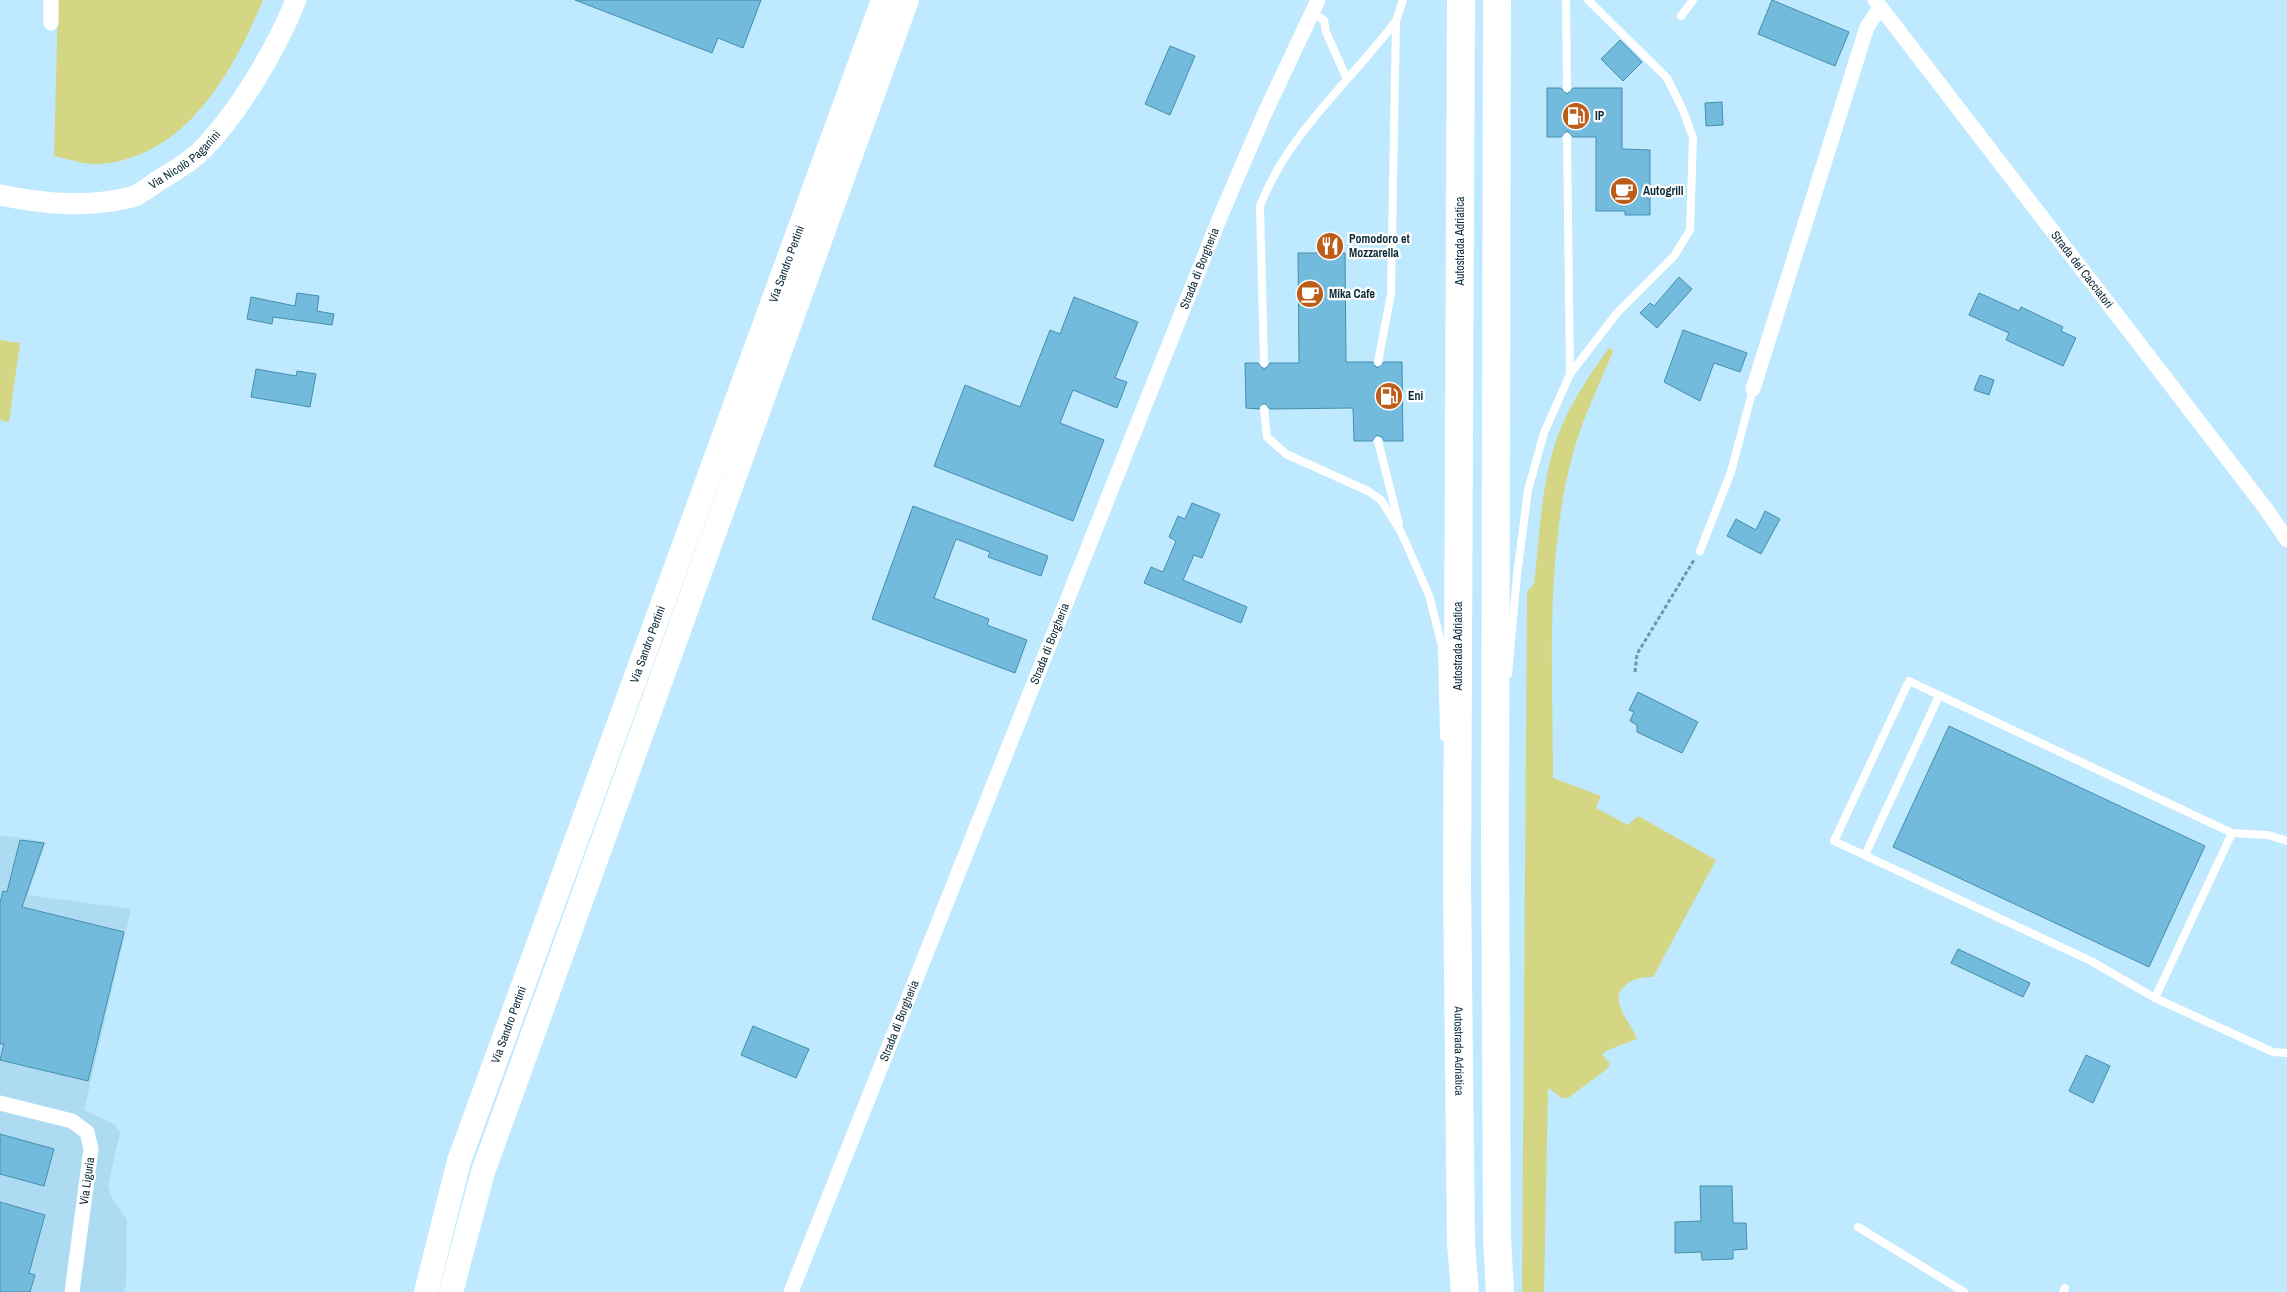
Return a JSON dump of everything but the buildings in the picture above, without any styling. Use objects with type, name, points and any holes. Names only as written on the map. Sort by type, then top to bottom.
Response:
[{"type":"highway","name":"Autostrada Adriatica","points":[[1461,0],[1457,882],[1461,1244],[1465,1292]]},
{"type":"highway","points":[[1497,0],[1495,838],[1497,1237],[1500,1292]]},
{"type":"main road","name":"Via Sandro Pertini","points":[[426,1292],[459,1161],[883,0]]},
{"type":"main road","name":"Via Sandro Pertini","points":[[451,1292],[482,1172],[908,0]]},
{"type":"street","points":[[51,0],[51,23]]},
{"type":"street","name":"Via Nicolò Paganini","points":[[0,195],[32,202],[89,204],[134,196],[171,173],[201,151],[244,95],[273,47],[296,3]]},
{"type":"street","points":[[1753,389],[1867,27],[1877,4]]},
{"type":"street","name":"Strada dei Cacciatori","points":[[1877,4],[2254,493],[2287,540]]},
{"type":"street","name":"Strada di Borgheria","points":[[792,1292],[1220,216],[1264,115],[1315,6]]},
{"type":"street","name":"Via Liguria","points":[[0,1104],[72,1122],[87,1132],[91,1149],[72,1292]]},
{"type":"lane","points":[[1378,362],[1391,294],[1396,21],[1403,0]]},
{"type":"lane","points":[[1566,0],[1566,88]]},
{"type":"lane","points":[[1508,682],[1516,575],[1528,490],[1544,433],[1570,374],[1617,313],[1674,256],[1690,230],[1693,138],[1683,110],[1667,78],[1588,0]]},
{"type":"lane","points":[[1681,16],[1693,0]]},
{"type":"lane","points":[[1315,6],[1324,20],[1326,32],[1347,79]]},
{"type":"lane","points":[[1264,363],[1260,206],[1269,183],[1284,155],[1347,79],[1371,54],[1396,21]]},
{"type":"lane","points":[[1568,137],[1570,374]]},
{"type":"lane","points":[[1700,551],[1728,479],[1753,389]]},
{"type":"lane","points":[[1264,408],[1267,437],[1286,454],[1368,491],[1381,500],[1401,532],[1429,595],[1442,646],[1444,746]]},
{"type":"lane","points":[[1378,441],[1401,532]]},
{"type":"lane","points":[[2287,842],[2268,835],[2232,833],[1909,681],[1834,841],[2091,961],[2155,998],[2273,1052],[2287,1053]]},
{"type":"lane","points":[[1865,855],[1939,696]]},
{"type":"lane","points":[[1495,838],[1504,721]]},
{"type":"lane","points":[[1448,805],[1457,882]]},
{"type":"lane","points":[[2155,998],[2232,833]]},
{"type":"lane","points":[[1858,1227],[1964,1292]]},
{"type":"path","points":[[1635,672],[1637,654],[1700,551]]},
{"type":"shaded area","points":[[0,835],[46,842],[28,895],[131,909],[84,1110],[114,1124],[120,1132],[108,1186],[112,1198],[127,1220],[126,1286],[123,1292],[0,1292]]},
{"type":"green space","points":[[58,0],[263,0],[237,55],[221,82],[202,107],[181,128],[157,146],[130,158],[94,164],[54,156]]},
{"type":"green space","points":[[0,340],[20,343],[9,422],[0,420]]},
{"type":"green space","points":[[1609,348],[1613,351],[1585,417],[1572,457],[1563,496],[1554,576],[1552,617],[1553,778],[1601,796],[1596,808],[1628,825],[1638,816],[1716,860],[1653,977],[1633,980],[1621,990],[1619,1004],[1637,1039],[1602,1054],[1610,1064],[1607,1069],[1568,1098],[1562,1098],[1548,1088],[1544,1292],[1522,1292],[1527,591],[1534,584],[1545,486],[1560,430],[1576,398]]},
{"type":"place","name":"IP","points":[[1576,116]]},
{"type":"place","name":"Autogrill","points":[[1624,191]]},
{"type":"place","name":"Pomodoro et Mozzarella","points":[[1330,246]]},
{"type":"place","name":"Mika Cafe","points":[[1310,294]]},
{"type":"place","name":"Eni","points":[[1389,396]]}]
